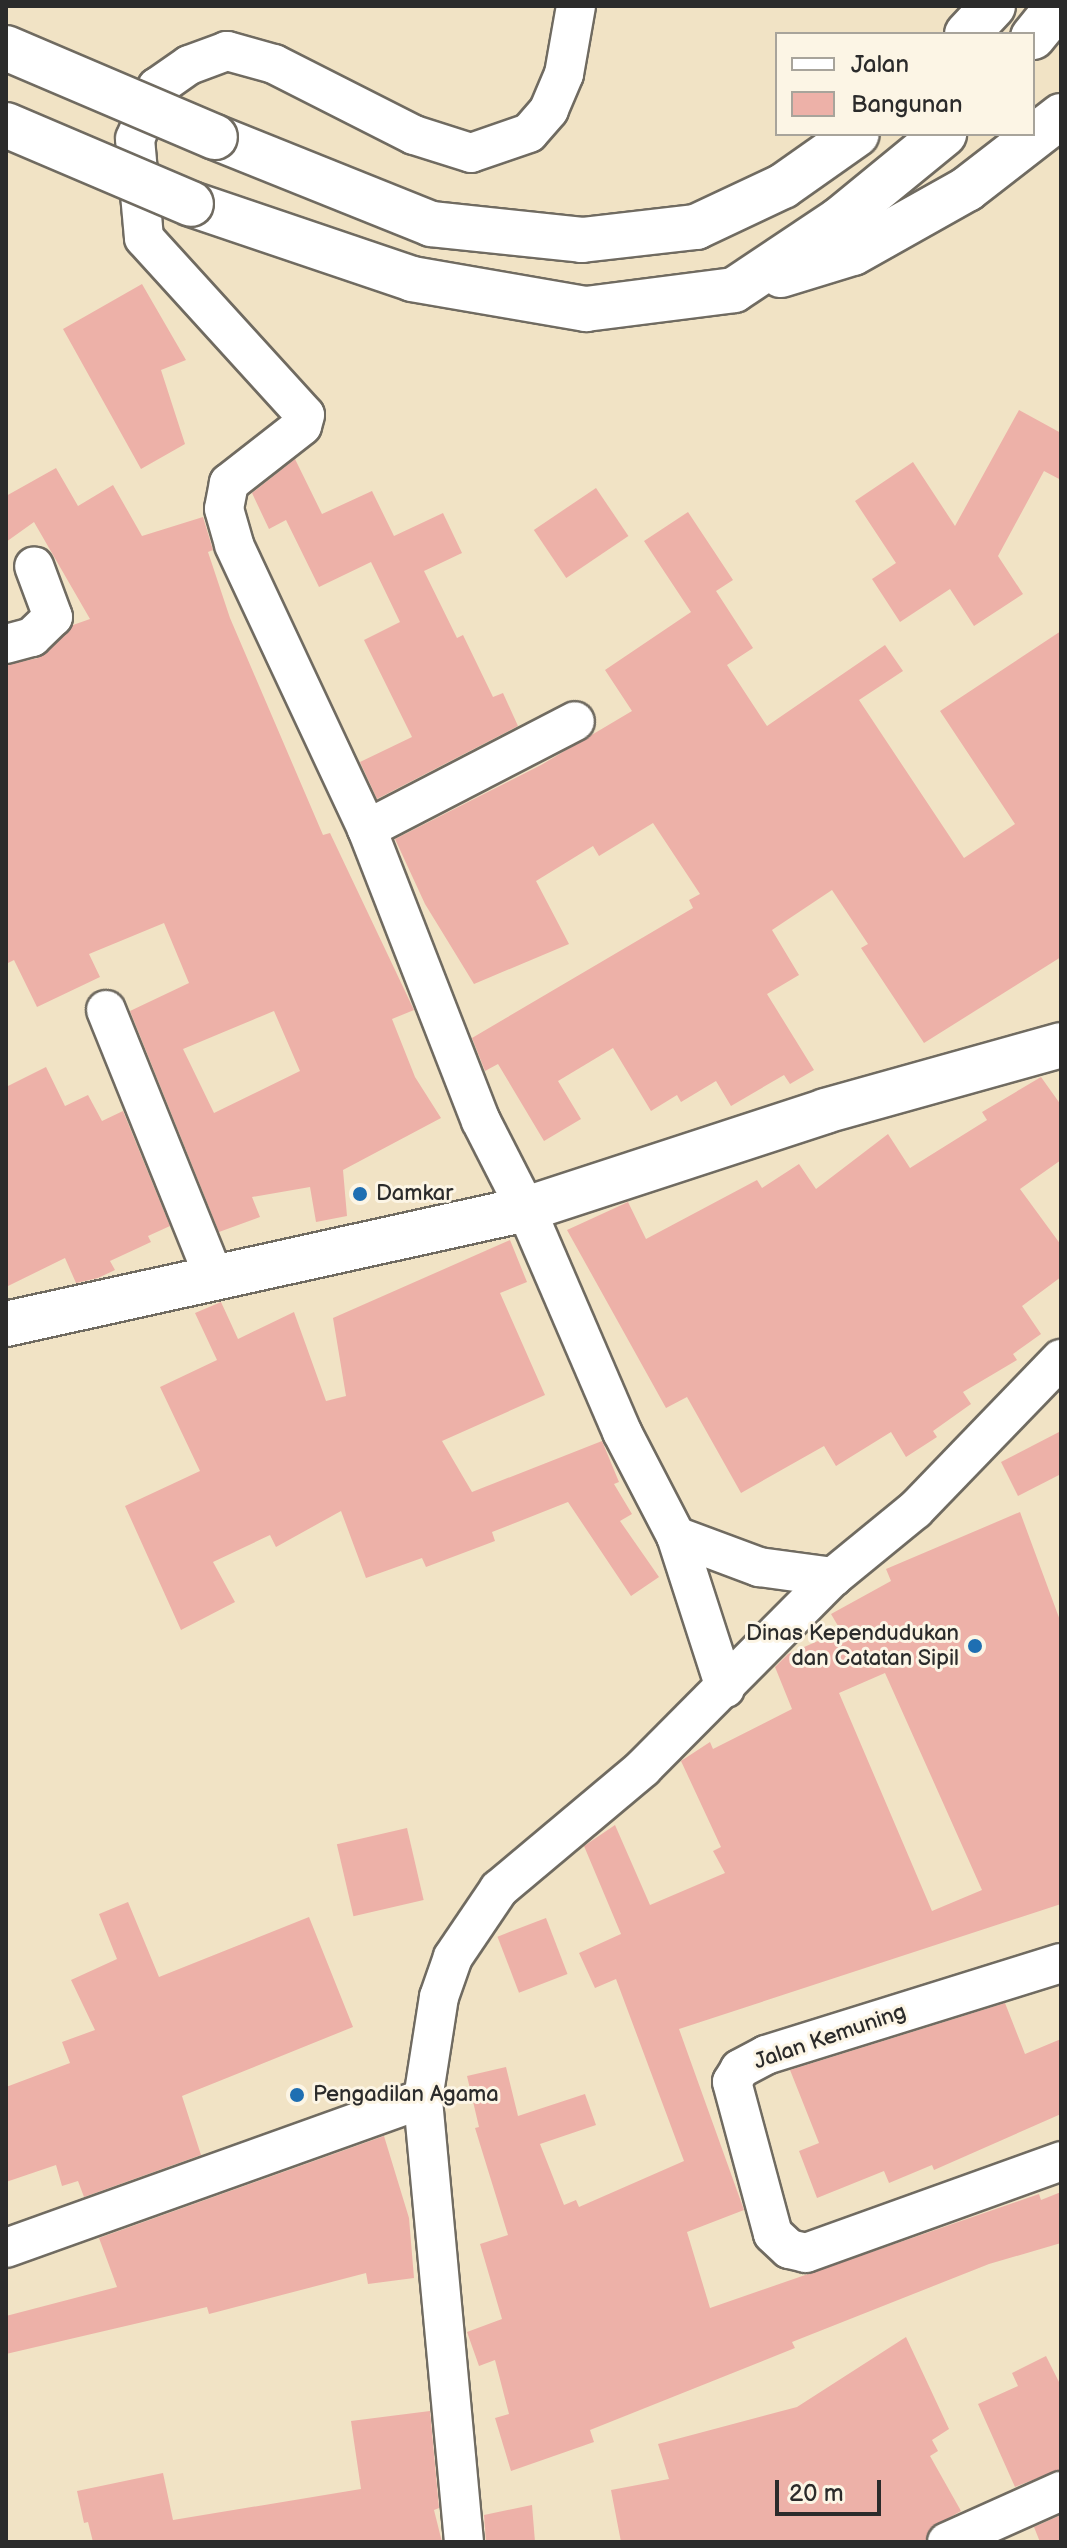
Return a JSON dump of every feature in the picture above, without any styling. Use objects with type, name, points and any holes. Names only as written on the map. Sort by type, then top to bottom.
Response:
[{"type":"highway","points":[[945,32],[961,6]]},
{"type":"highway","points":[[969,32],[993,6]]},
{"type":"highway","points":[[1035,35],[1058,6]]},
{"type":"highway","points":[[6,48],[431,224],[582,240],[696,227],[783,186],[854,136]]},
{"type":"highway","points":[[6,125],[191,204],[412,279],[586,309],[734,290],[853,253],[967,189],[1061,116]]},
{"type":"highway","points":[[734,290],[839,220],[942,136]]},
{"type":"highway","points":[[6,1324],[526,1209],[825,1111],[1061,1045]]},
{"type":"street","points":[[576,6],[564,74],[549,110],[529,133],[495,149],[471,153],[414,135],[274,64],[227,51],[189,65],[157,87],[135,139],[144,238],[305,415],[302,426],[229,483],[224,509],[234,545],[367,829],[481,1121],[526,1209],[622,1432],[676,1536],[725,1688]]},
{"type":"street","points":[[6,644],[32,637],[53,617],[34,566]]},
{"type":"street","points":[[367,829],[575,721]]},
{"type":"street","points":[[106,1010],[215,1280]]},
{"type":"street","points":[[464,2542],[423,2099],[439,1997],[453,1957],[499,1889],[643,1768],[833,1577],[915,1510],[1059,1366]]},
{"type":"street","points":[[676,1536],[759,1567],[833,1577]]},
{"type":"street","name":"Jalan Kemuning","points":[[1061,1963],[766,2055],[740,2069],[732,2082],[773,2234],[789,2249],[806,2253],[1061,2161]]},
{"type":"street","points":[[6,2248],[423,2099]]},
{"type":"street","points":[[947,2542],[1061,2491]]},
{"type":"building","points":[[142,284],[186,360],[161,370],[185,444],[141,469],[63,329]]},
{"type":"building","points":[[1019,410],[1061,433],[1061,480],[1044,471],[998,556],[1023,594],[974,626],[950,589],[900,622],[872,579],[896,563],[855,501],[913,462],[955,526]]},
{"type":"building","points":[[295,459],[322,514],[372,491],[394,536],[443,513],[462,553],[424,571],[457,638],[463,635],[493,697],[503,693],[518,726],[377,799],[360,762],[412,737],[364,640],[400,622],[371,562],[319,587],[286,520],[269,529],[252,493]]},
{"type":"building","points":[[56,468],[78,506],[113,485],[142,536],[203,517],[213,550],[208,552],[230,618],[323,835],[330,833],[414,1010],[392,1019],[415,1077],[441,1118],[343,1170],[347,1216],[316,1222],[310,1187],[252,1197],[260,1217],[219,1232],[130,1011],[189,983],[164,923],[89,954],[100,977],[37,1007],[14,960],[6,964],[6,665],[38,658],[73,625],[90,619],[34,522],[6,542],[6,496]],"holes":[[[274,1011],[300,1071],[214,1113],[183,1049]]]},
{"type":"building","points":[[596,488],[628,536],[566,578],[534,530]]},
{"type":"building","points":[[688,512],[733,580],[716,591],[753,648],[727,665],[767,726],[885,645],[903,671],[859,700],[964,858],[1015,824],[940,711],[1061,631],[1061,957],[924,1043],[861,948],[868,944],[832,890],[772,930],[799,975],[767,994],[814,1070],[790,1084],[784,1075],[731,1106],[716,1081],[681,1102],[677,1095],[651,1111],[613,1048],[558,1081],[581,1119],[544,1141],[498,1064],[485,1071],[472,1038],[693,908],[689,900],[700,894],[653,823],[599,856],[593,846],[536,881],[569,944],[474,984],[425,904],[395,839],[541,765],[632,711],[605,670],[691,612],[644,541]]},
{"type":"building","points":[[46,1067],[65,1106],[88,1095],[102,1121],[123,1111],[170,1226],[148,1236],[151,1242],[110,1261],[115,1270],[98,1278],[76,1283],[65,1258],[6,1287],[6,1087]]},
{"type":"building","points":[[1041,1077],[1061,1105],[1061,1160],[1020,1189],[1061,1245],[1061,1277],[1022,1306],[1041,1334],[1013,1354],[1017,1360],[963,1392],[971,1404],[933,1431],[937,1437],[906,1457],[891,1432],[836,1466],[824,1446],[741,1493],[687,1397],[666,1408],[567,1230],[628,1202],[646,1239],[757,1180],[762,1188],[799,1164],[816,1189],[888,1134],[910,1168],[987,1120],[982,1112]]},
{"type":"building","points":[[510,1240],[527,1282],[500,1293],[545,1395],[442,1441],[472,1492],[602,1441],[619,1482],[614,1484],[632,1514],[620,1521],[659,1577],[631,1596],[568,1502],[492,1532],[495,1541],[426,1567],[422,1558],[366,1578],[341,1511],[276,1547],[270,1535],[213,1562],[235,1602],[181,1630],[125,1506],[200,1471],[160,1387],[217,1360],[195,1313],[221,1302],[238,1339],[294,1312],[326,1401],[346,1396],[333,1318]]},
{"type":"building","points":[[1061,1431],[1061,1474],[1018,1496],[1001,1462]]},
{"type":"building","points":[[1020,1512],[1061,1623],[1061,1904],[679,2029],[744,2210],[687,2232],[710,2308],[1039,2194],[1041,2200],[1061,2192],[1061,2243],[989,2264],[792,2342],[795,2348],[590,2430],[594,2442],[511,2471],[495,2418],[509,2414],[495,2360],[479,2366],[467,2332],[502,2319],[480,2244],[508,2235],[475,2128],[479,2127],[467,2076],[506,2067],[518,2116],[585,2094],[596,2125],[540,2144],[564,2205],[576,2200],[579,2207],[684,2161],[616,1979],[595,1988],[579,1953],[621,1934],[584,1846],[615,1825],[650,1905],[725,1873],[713,1851],[721,1847],[681,1761],[710,1742],[713,1749],[792,1709],[775,1667],[788,1654],[841,1631],[831,1614],[891,1581],[886,1569]],"holes":[[[885,1673],[982,1890],[932,1911],[839,1693]]]},
{"type":"building","points":[[407,1828],[424,1900],[353,1916],[337,1844]]},
{"type":"building","points":[[128,1902],[159,1977],[309,1917],[353,2027],[182,2096],[201,2155],[84,2197],[78,2181],[62,2186],[56,2165],[6,2182],[6,2087],[70,2063],[62,2042],[95,2030],[71,1980],[117,1959],[99,1914]]},
{"type":"building","points":[[546,1918],[568,1974],[519,1993],[497,1937]]},
{"type":"building","points":[[1005,2003],[1025,2054],[1061,2039],[1061,2114],[934,2170],[932,2165],[889,2183],[884,2171],[817,2198],[799,2151],[819,2143],[790,2070]]},
{"type":"building","points":[[384,2136],[409,2218],[414,2278],[368,2284],[366,2273],[209,2314],[207,2307],[6,2354],[6,2316],[117,2287],[99,2238]]},
{"type":"building","points":[[906,2337],[949,2429],[932,2440],[938,2451],[930,2456],[961,2511],[930,2529],[925,2542],[621,2542],[611,2490],[669,2479],[658,2444],[797,2407]]},
{"type":"building","points":[[1046,2356],[1061,2386],[1061,2469],[1015,2487],[978,2404],[1018,2386],[1012,2373]]},
{"type":"building","points":[[430,2411],[439,2508],[434,2510],[442,2542],[93,2542],[88,2522],[84,2523],[77,2491],[163,2473],[173,2520],[361,2489],[351,2421]]},
{"type":"building","points":[[532,2505],[535,2542],[486,2542],[484,2515]]},
{"type":"building","points":[[1061,2515],[1061,2542],[1040,2542],[1034,2527]]},
{"type":"place","name":"Damkar","points":[[360,1194]]},
{"type":"place","name":"Dinas Kependudukan dan Catatan Sipil","points":[[975,1646]]},
{"type":"place","name":"Pengadilan Agama","points":[[297,2095]]}]
